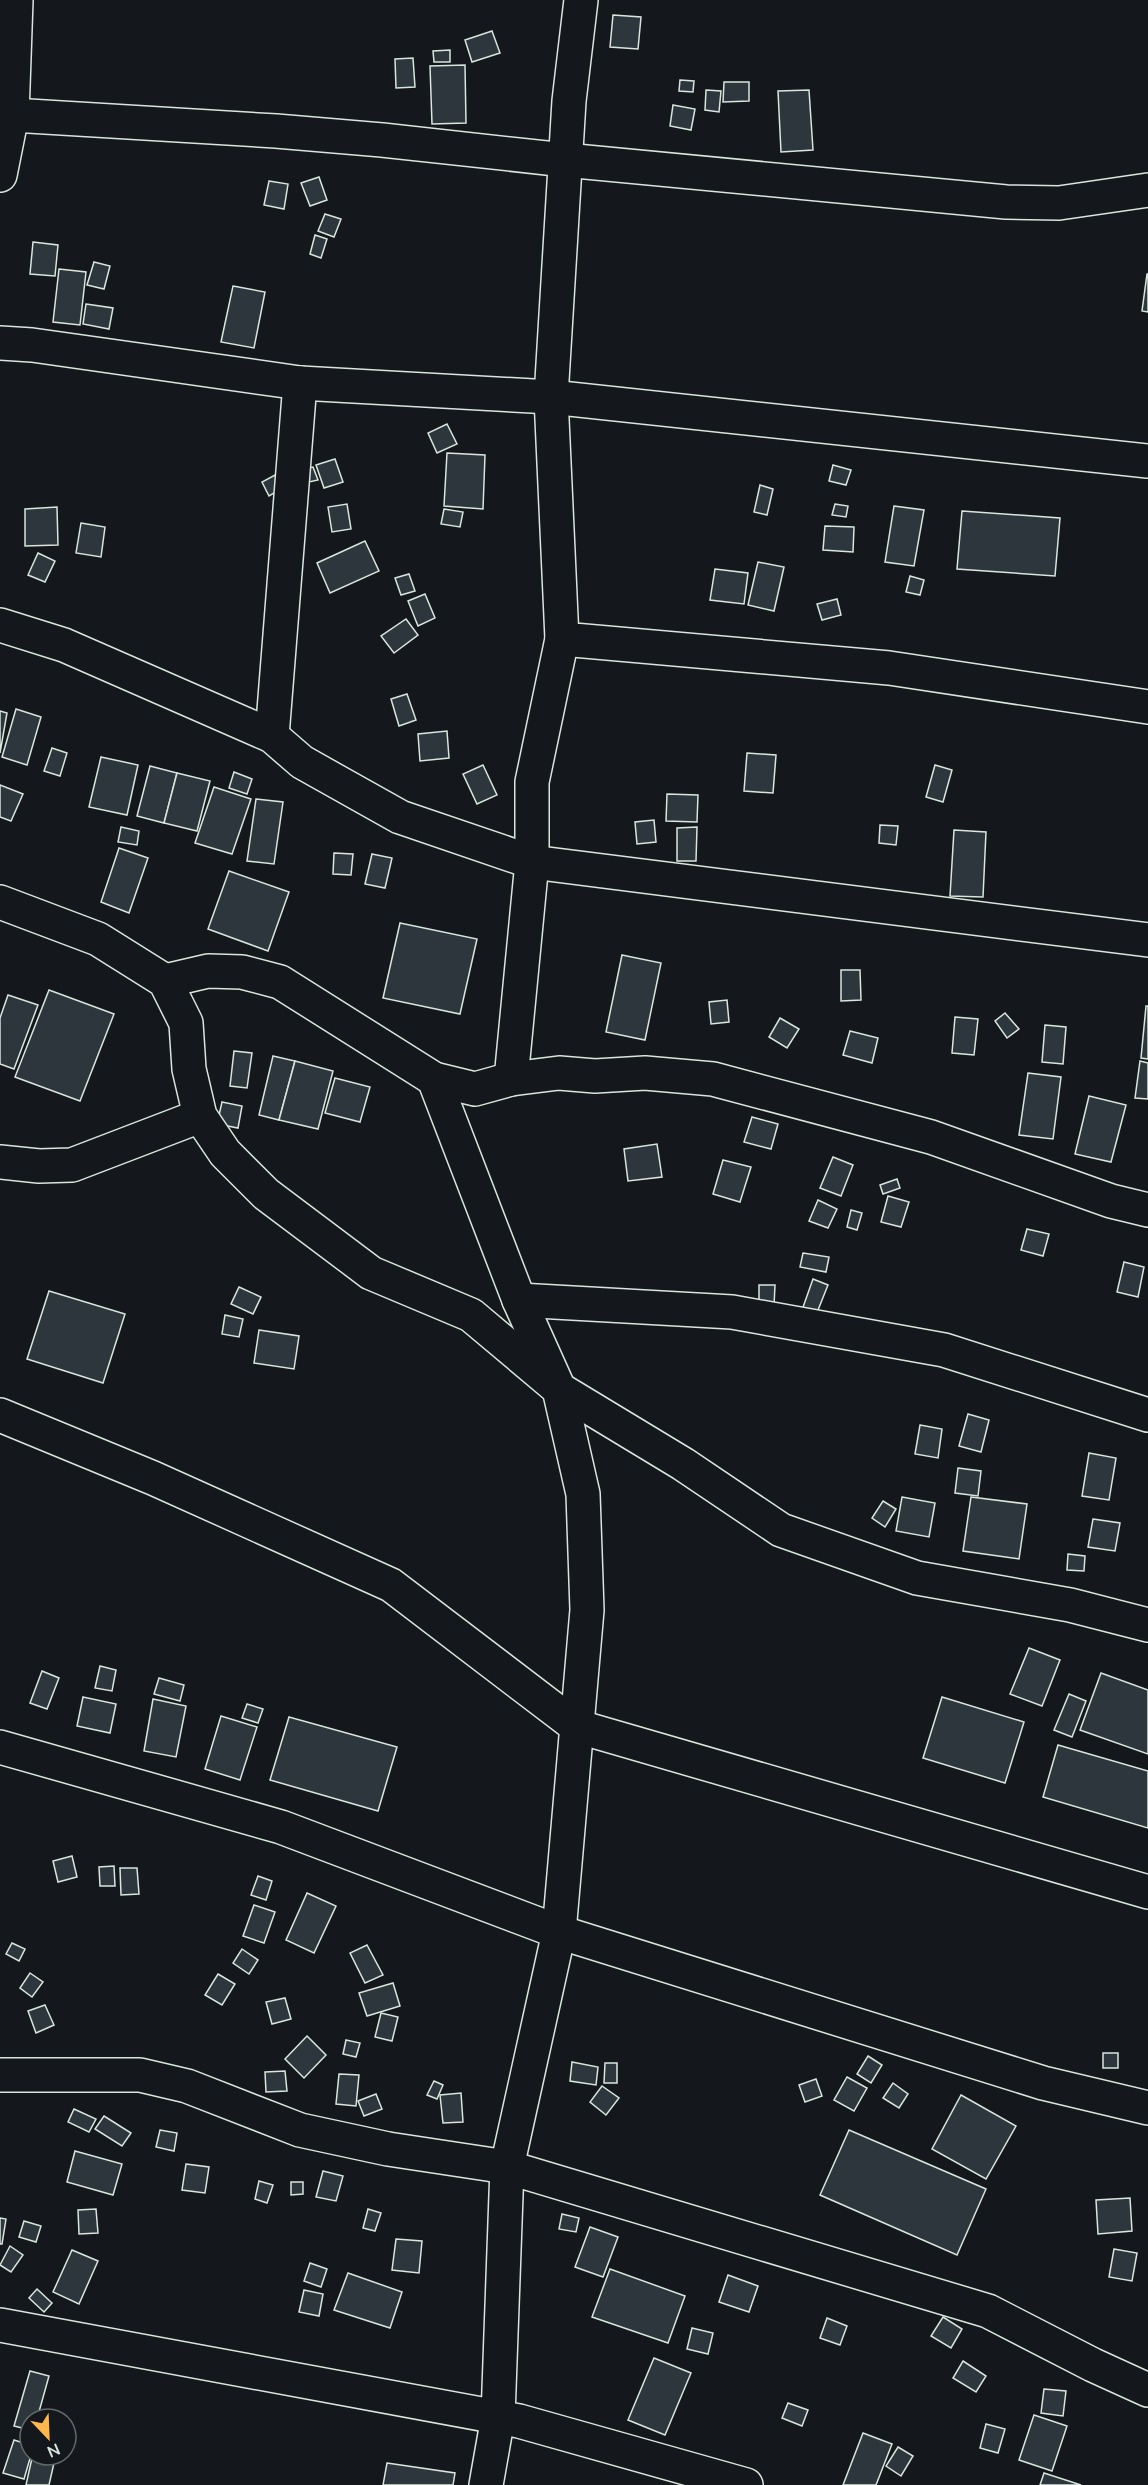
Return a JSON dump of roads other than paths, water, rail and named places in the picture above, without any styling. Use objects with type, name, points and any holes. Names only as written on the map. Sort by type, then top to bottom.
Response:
[{"type":"street","points":[[0,175],[12,115],[16,0]]},
{"type":"street","points":[[511,1079],[532,862],[532,782],[562,639],[551,398],[565,160],[581,0]]},
{"type":"street","points":[[12,115],[276,131],[382,140],[565,160],[1006,202],[1059,203],[1148,190]]},
{"type":"street","points":[[0,343],[32,345],[300,383],[551,398],[1148,461]]},
{"type":"street","points":[[272,736],[300,383]]},
{"type":"street","points":[[0,625],[64,645],[272,736],[303,762],[400,818],[532,862],[1148,940]]},
{"type":"street","points":[[562,639],[889,668],[1148,707]]},
{"type":"street","points":[[0,902],[98,939],[165,981],[186,1023],[189,1069],[200,1116],[225,1153],[266,1194],[371,1273],[471,1315],[559,1389],[683,1464],[781,1530],[916,1578],[1070,1605],[1148,1624]]},
{"type":"street","points":[[165,981],[208,971],[242,972],[280,982],[434,1079],[475,1089],[511,1079],[559,1073],[595,1076],[645,1073],[713,1079],[931,1137],[1111,1200],[1148,1210]]},
{"type":"street","points":[[434,1079],[519,1300],[559,1389],[583,1494],[587,1610],[559,1932],[507,2167],[498,2417],[486,2485]]},
{"type":"street","points":[[0,1162],[39,1166],[72,1165],[200,1116]]},
{"type":"street","points":[[519,1300],[732,1312],[944,1350],[1148,1415]]},
{"type":"street","points":[[0,1415],[153,1478],[391,1585],[576,1726],[1148,1892]]},
{"type":"street","points":[[0,1747],[281,1827],[559,1932],[1043,2083],[1148,2108]]},
{"type":"street","points":[[0,2075],[140,2075],[187,2086],[300,2130],[388,2150],[507,2167],[988,2311],[1148,2390]]},
{"type":"street","points":[[0,2325],[498,2417],[746,2485]]}]
